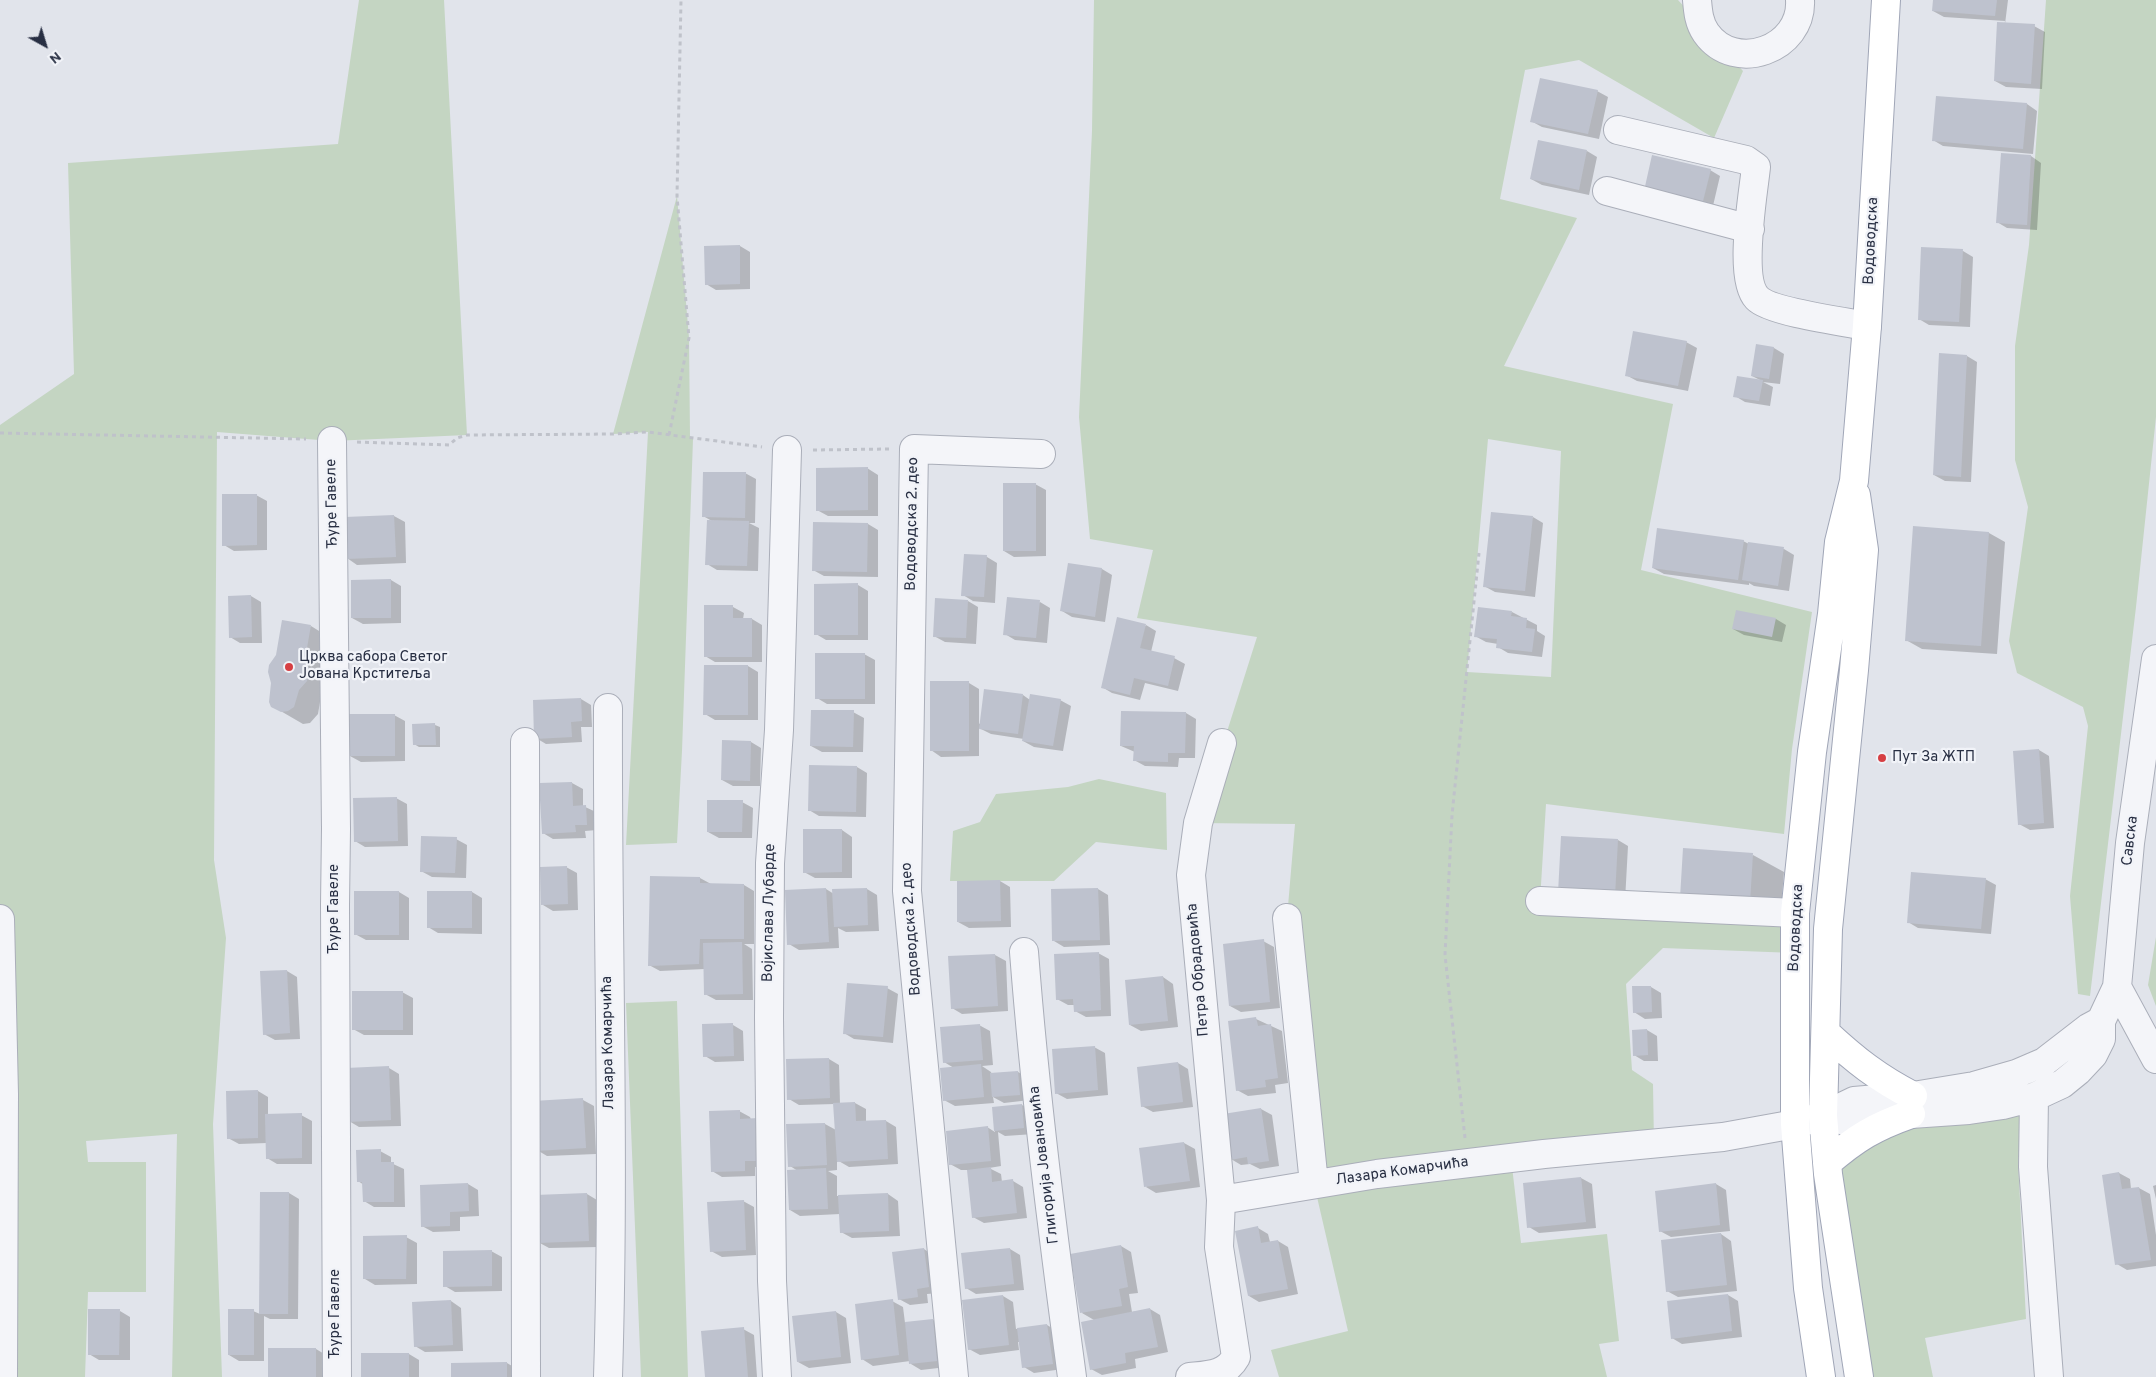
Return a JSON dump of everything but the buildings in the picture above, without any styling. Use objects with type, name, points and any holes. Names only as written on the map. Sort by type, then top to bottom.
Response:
[{"type":"main road","name":"Водоводска","points":[[1821,1377],[1808,1288],[1795,1124],[1796,913],[1812,752],[1832,614],[1839,542],[1854,481],[1867,326],[1886,0]]},
{"type":"main road","name":"Водоводска","points":[[1854,481],[1864,550],[1828,929],[1823,1116],[1827,1163],[1859,1377]]},
{"type":"main road","points":[[1826,1034],[1857,1062],[1912,1105],[1855,1139],[1827,1163]]},
{"type":"street","points":[[1697,0],[1699,17],[1706,33],[1719,46],[1735,53],[1753,54],[1770,50],[1785,40],[1795,26],[1800,8],[1800,0]]},
{"type":"street","points":[[1618,130],[1746,160],[1756,167],[1747,254],[1749,282],[1757,298],[1772,307],[1867,326]]},
{"type":"street","points":[[1607,191],[1750,229]]},
{"type":"street","name":"Ђуре Гавеле","points":[[332,441],[336,829],[337,1377]]},
{"type":"street","points":[[914,449],[1041,454]]},
{"type":"street","name":"Водоводска 2. део","points":[[914,449],[907,891],[954,1377]]},
{"type":"street","name":"Војислава Лубарде","points":[[777,1377],[772,1281],[769,1018],[770,872],[779,730],[787,450]]},
{"type":"street","name":"Савска","points":[[1912,1105],[1969,1110],[2034,1097],[2062,1084],[2093,1055],[2101,1039],[2101,1021],[2117,987],[2130,843],[2156,660]]},
{"type":"street","name":"Лазара Комарчића","points":[[608,708],[608,911],[612,1227],[608,1377]]},
{"type":"street","points":[[525,742],[526,1377]]},
{"type":"street","name":"Петра Обрадовића","points":[[1221,1200],[1191,875],[1198,823],[1222,743]]},
{"type":"street","points":[[1540,901],[1796,913]]},
{"type":"street","points":[[1287,918],[1314,1184]]},
{"type":"street","points":[[0,919],[4,1094],[3,1377]]},
{"type":"street","name":"Глигорија Јовановића","points":[[1024,952],[1032,1061],[1072,1377]]},
{"type":"street","points":[[2117,987],[2156,1059]]},
{"type":"street","name":"Савска","points":[[1795,1124],[1823,1116],[1855,1124],[2016,1074],[2044,1062],[2088,1028],[2101,1021]]},
{"type":"street","points":[[2034,1097],[2033,1167],[2049,1377]]},
{"type":"street","name":"Лазара Комарчића","points":[[1221,1200],[1314,1184],[1468,1163],[1595,1148],[1723,1137],[1795,1124]]},
{"type":"street","points":[[1190,1377],[1222,1373],[1231,1366],[1236,1356],[1219,1247],[1221,1200]]},
{"type":"path","points":[[670,435],[689,338],[677,196],[681,0]]},
{"type":"path","points":[[0,433],[315,439],[449,445],[457,438],[467,435],[648,432],[787,450],[914,449]]},
{"type":"path","points":[[1468,1163],[1445,955],[1452,815],[1479,553]]},
{"type":"green space","points":[[359,0],[444,0],[467,435],[332,441],[217,432],[214,860],[226,938],[213,1124],[222,1377],[172,1377],[177,1134],[86,1141],[88,1162],[146,1162],[146,1292],[88,1292],[85,1377],[3,1377],[0,919],[0,425],[74,374],[68,163],[338,144]]},
{"type":"green space","points":[[1094,0],[1678,0],[1743,71],[1714,138],[1579,60],[1525,70],[1500,199],[1577,218],[1504,366],[1673,404],[1641,570],[1812,612],[1792,749],[1784,834],[1546,804],[1540,901],[1795,913],[1795,953],[1663,948],[1626,984],[1632,1070],[1653,1084],[1654,1144],[1511,1158],[1521,1243],[1607,1234],[1619,1341],[1599,1344],[1607,1377],[1279,1377],[1271,1350],[1348,1331],[1314,1184],[1287,918],[1295,824],[1198,823],[1257,637],[1137,618],[1153,550],[1090,539],[1079,417],[1092,131]],"holes":[[[1488,439],[1561,451],[1551,677],[1467,672]]]},
{"type":"green space","points":[[2046,0],[2156,0],[2156,417],[2136,607],[2090,996],[2078,994],[2070,896],[2088,726],[2083,707],[2017,673],[2009,641],[2028,507],[2015,460],[2015,346],[2029,245]]},
{"type":"green space","points":[[677,196],[689,338],[690,437],[693,439],[677,843],[626,845],[648,432],[613,434]]},
{"type":"green space","points":[[1099,779],[1166,793],[1167,850],[1096,842],[1054,881],[950,881],[953,831],[980,822],[996,794],[1068,787]]},
{"type":"green space","points":[[2156,937],[2156,1006],[2148,985]]},
{"type":"green space","points":[[677,1001],[688,1377],[641,1377],[626,1003]]},
{"type":"green space","points":[[2036,1080],[2018,1161],[2026,1319],[1925,1338],[1933,1377],[1858,1377],[1827,1163],[1855,1139]]},
{"type":"place","name":"Црква сабора Светог Јована Крститеља","points":[[289,667]]},
{"type":"place","name":"Пут За ЖТП","points":[[1882,758]]}]
